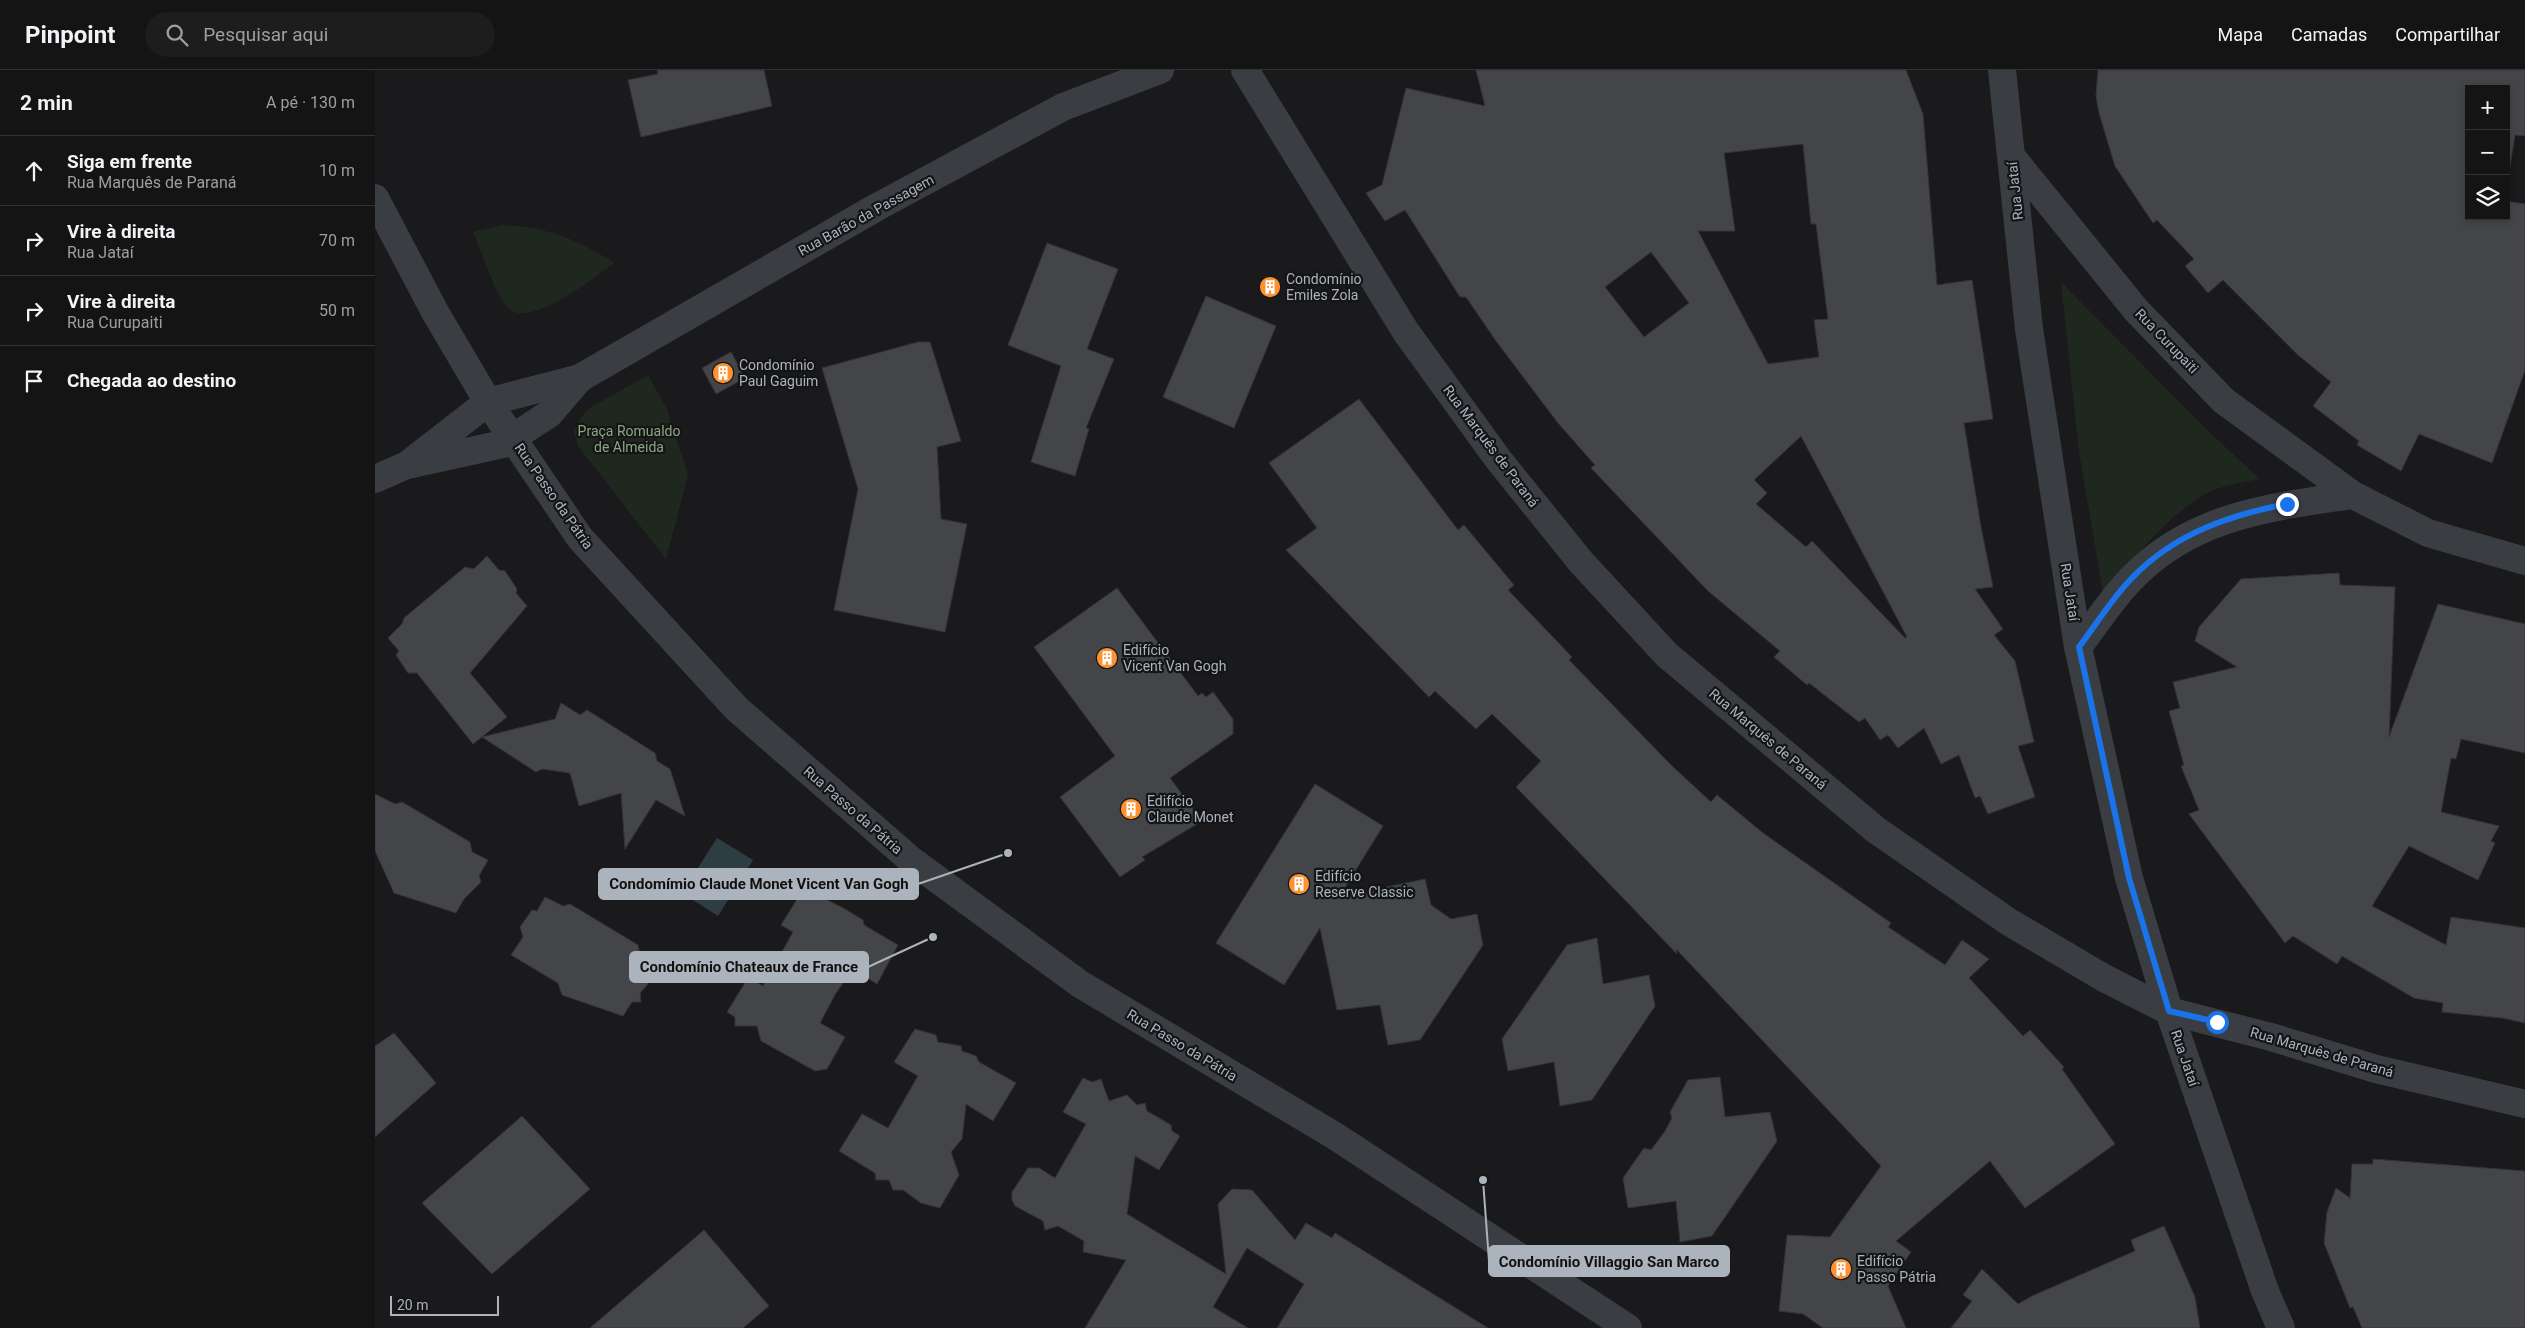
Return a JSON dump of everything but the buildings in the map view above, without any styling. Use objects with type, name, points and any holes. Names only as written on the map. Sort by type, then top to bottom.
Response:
[{"type":"street","name":"Rua Barão da Passagem","points":[[407,465],[488,402],[580,378],[877,207],[1063,107],[1160,70]]},
{"type":"street","name":"Rua Marquês de Paraná","points":[[1245,70],[1406,332],[1498,459],[1575,554],[1667,655],[1876,830],[2009,922],[2105,978],[2169,1011],[2271,1037],[2376,1070],[2525,1104]]},
{"type":"street","name":"Rua Jataí","points":[[2002,70],[2029,329],[2079,647],[2129,878],[2169,1011],[2265,1291],[2281,1328]]},
{"type":"street","name":"Rua Curupaiti","points":[[2011,156],[2136,310],[2224,401],[2353,495],[2428,533],[2525,561]]},
{"type":"street","name":"Rua Passo da Pátria","points":[[375,198],[435,312],[488,402],[580,538],[737,709],[911,860],[1080,984],[1335,1136],[1628,1328]]},
{"type":"street","name":"Rua Barão da Passagem","points":[[375,479],[407,465],[503,444],[549,414],[580,378]]},
{"type":"street","points":[[2079,647],[2132,578],[2165,549],[2199,530],[2247,512],[2353,495]]},
{"type":"green space","points":[[503,225],[535,229],[562,236],[587,247],[615,263],[562,299],[531,312],[518,313],[508,308],[498,293],[473,232]]},
{"type":"green space","points":[[2061,282],[2206,429],[2260,479],[2219,488],[2197,499],[2171,519],[2103,592],[2079,452]]},
{"type":"green space","name":"Praça Romualdo de Almeida","points":[[648,375],[667,409],[688,475],[666,559],[578,446],[574,432],[581,417],[590,408]]},
{"type":"shaded area","points":[[717,838],[753,860],[718,916],[682,893]]},
{"type":"place","name":"Condomínio Emiles Zola","points":[[1270,287]]},
{"type":"place","name":"Condomínio Paul Gaguim","points":[[723,373]]},
{"type":"place","name":"Edifício Vicent Van Gogh","points":[[1107,658]]},
{"type":"place","name":"Edifício Claude Monet","points":[[1131,809]]},
{"type":"place","name":"Condomímio Claude Monet Vicent Van Gogh","points":[[1008,853]]},
{"type":"place","name":"Edifício Reserve Classic","points":[[1299,884]]},
{"type":"place","name":"Condomínio Chateaux de France","points":[[933,937]]},
{"type":"place","name":"Condomínio Villaggio San Marco","points":[[1483,1180]]},
{"type":"place","name":"Edifício Passo Pátria","points":[[1841,1269]]},
{"type":"route","points":[[2217,1022],[2169,1011],[2129,878],[2079,647],[2132,578],[2165,549],[2207,526],[2247,512],[2287,504]]}]
